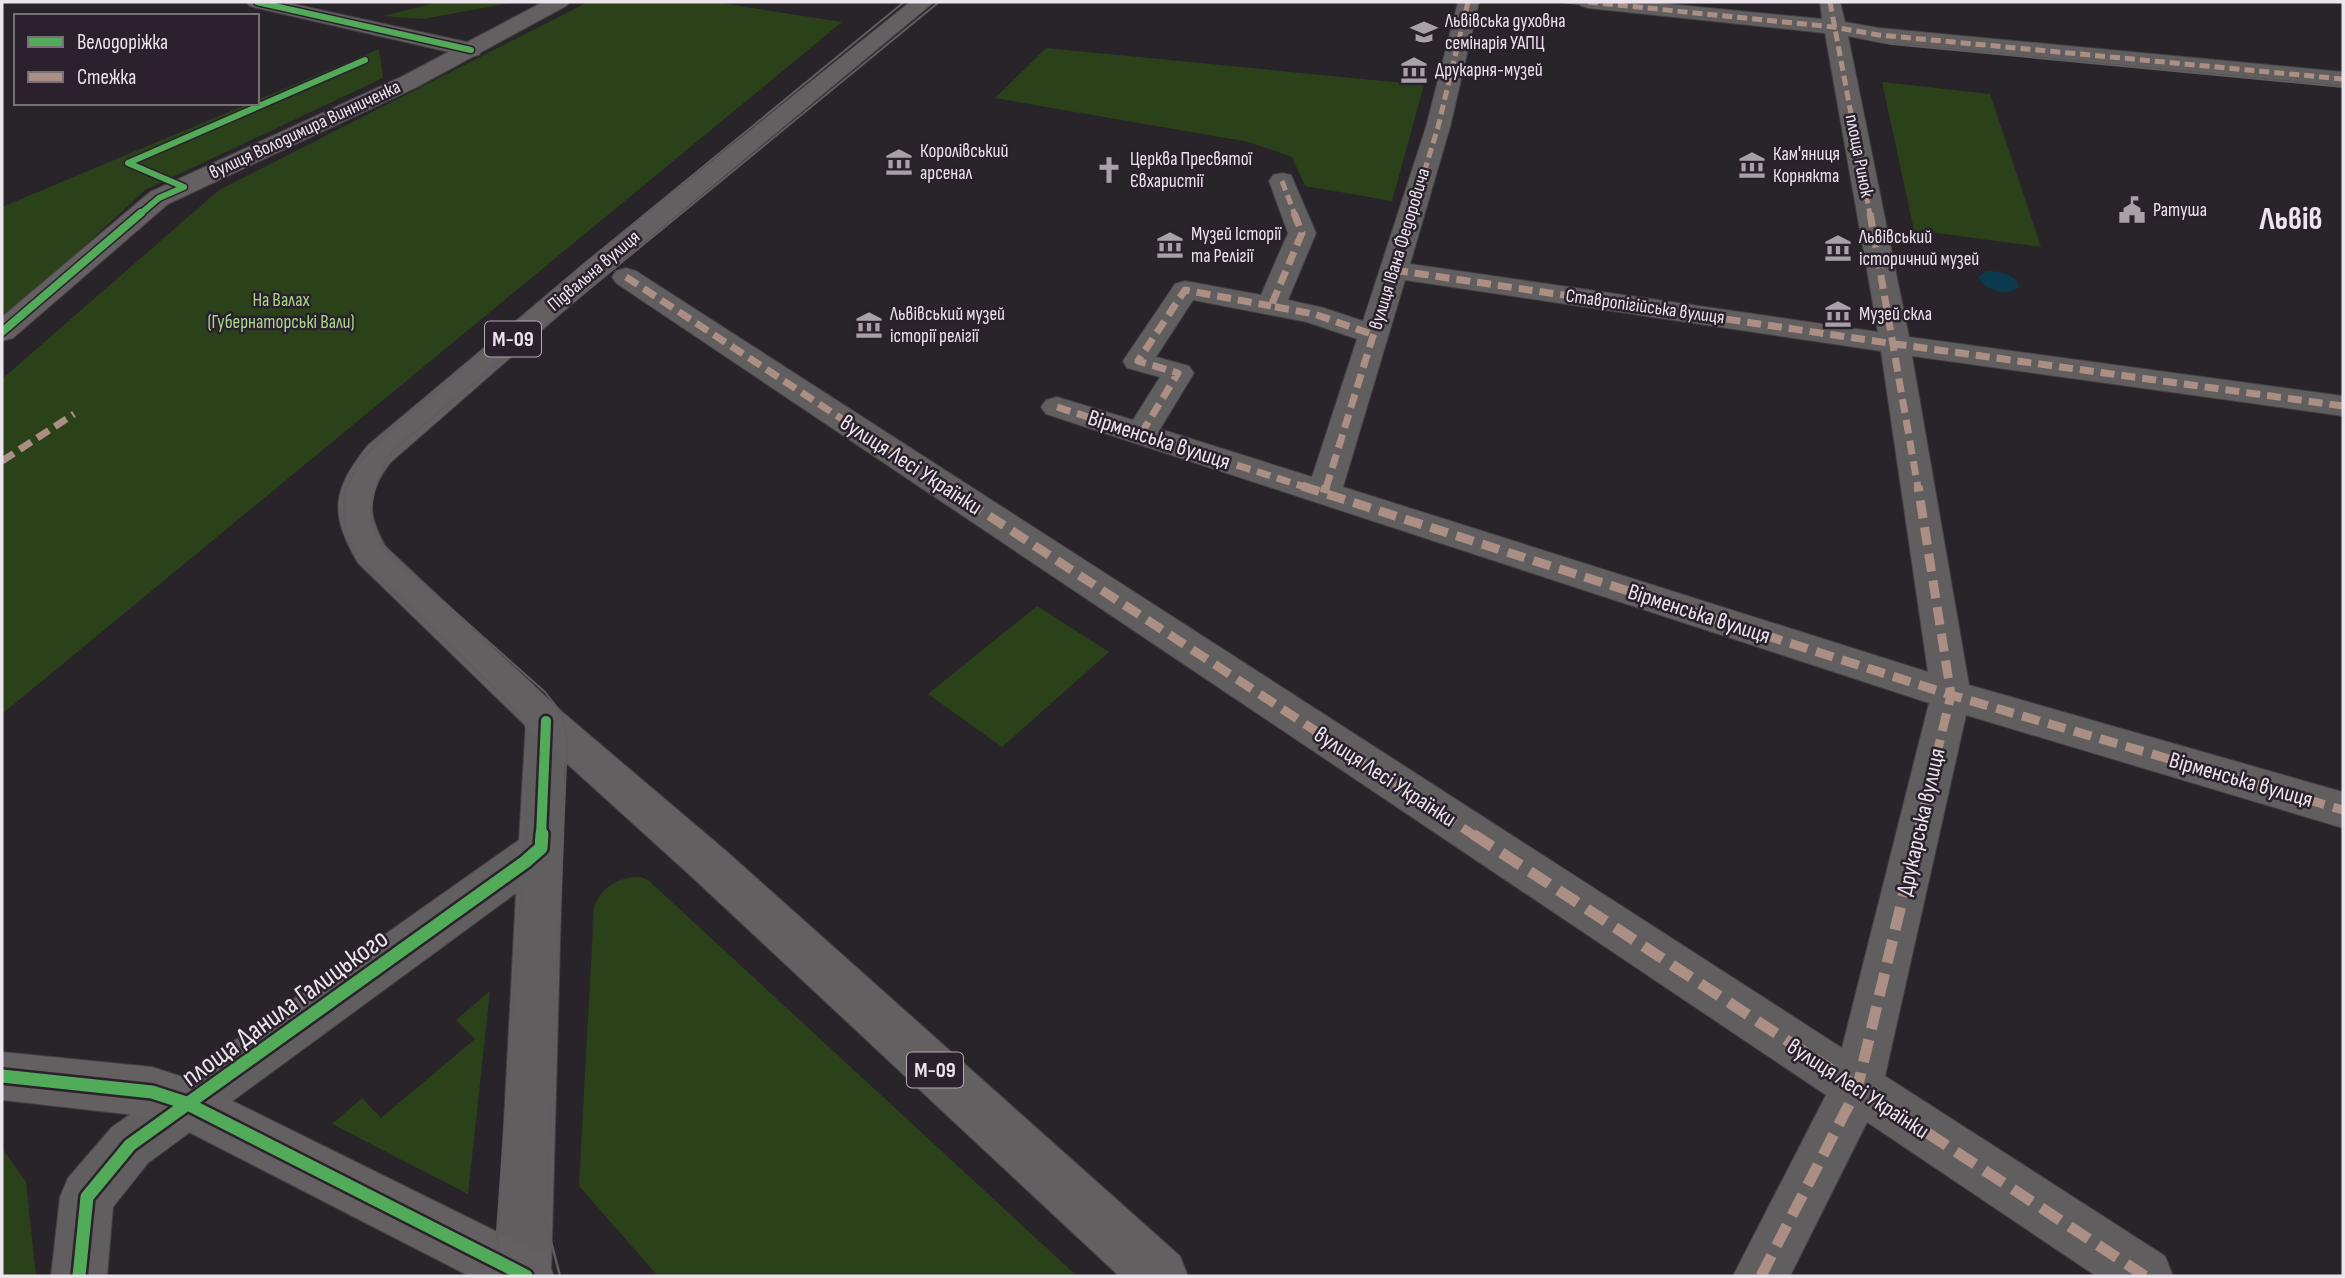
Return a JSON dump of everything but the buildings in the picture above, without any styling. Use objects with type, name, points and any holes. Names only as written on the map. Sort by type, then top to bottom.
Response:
[{"type":"main road","name":"вулиця Володимира Винниченка","points":[[2,332],[159,198],[471,50],[558,2]]},
{"type":"main road","name":"Підвальна вулиця","points":[[547,721],[371,554],[354,523],[354,502],[361,476],[379,454],[595,269],[923,2]]},
{"type":"main road","name":"М-09","points":[[547,721],[709,864],[1160,1276]]},
{"type":"main road","points":[[2,1076],[152,1092],[186,1103]]},
{"type":"main road","name":"площа Данила Галицького","points":[[186,1103],[499,1264],[526,1275]]},
{"type":"street","points":[[257,2],[471,50]]},
{"type":"street","name":"вулиця Івана Федоровича","points":[[1324,493],[1438,127],[1468,2]]},
{"type":"street","points":[[1588,2],[1831,14],[1879,35],[2343,79]]},
{"type":"street","name":"площа Ринок","points":[[1831,14],[1895,344]]},
{"type":"street","points":[[1271,306],[1302,233],[1282,181]]},
{"type":"street","name":"Ставропігійська вулиця","points":[[1394,270],[1895,344]]},
{"type":"street","name":"вулиця Лесі Українки","points":[[626,277],[2145,1276]]},
{"type":"street","points":[[1142,434],[1178,373],[1138,361],[1185,290],[1314,314],[1374,335]]},
{"type":"street","points":[[1895,344],[2343,406]]},
{"type":"street","name":"Друкарська вулиця","points":[[1761,1276],[1857,1089],[1951,695],[1895,344]]},
{"type":"street","name":"Вірменська вулиця","points":[[1057,407],[1951,695],[2343,810]]},
{"type":"street","name":"площа Данила Галицького","points":[[526,1275],[547,721]]},
{"type":"street","name":"площа Данила Галицького","points":[[186,1103],[541,848]]},
{"type":"street","points":[[79,1276],[87,1197],[130,1145],[186,1103]]},
{"type":"green space","points":[[439,2],[516,2],[423,19],[383,16]]},
{"type":"green space","name":"На Валах (Губернаторські Вали)","points":[[588,2],[715,2],[842,22],[2,714],[2,379],[219,190]]},
{"type":"green space","points":[[1046,48],[1424,85],[1392,201],[1305,186],[1292,157],[1249,142],[995,98]]},
{"type":"green space","points":[[379,49],[383,78],[145,190],[2,322],[2,207],[245,105],[259,105],[259,99]]},
{"type":"green space","points":[[1882,82],[1990,94],[2041,247],[1914,230]]},
{"type":"green space","points":[[1037,606],[1109,652],[1002,747],[928,694]]},
{"type":"green space","points":[[640,877],[648,880],[1077,1276],[658,1276],[579,1186],[594,907],[602,893],[612,884]]},
{"type":"green space","points":[[490,991],[468,1194],[332,1124],[362,1098],[381,1118],[475,1039],[456,1020]]},
{"type":"green space","points":[[2,1148],[26,1182],[36,1276],[2,1276]]},
{"type":"water","points":[[1987,271],[2011,276],[2019,287],[2009,292],[1991,289],[1978,277]]},
{"type":"tram line","points":[[526,836],[529,760],[526,726],[503,696],[359,559],[349,541],[344,524],[344,493],[358,464],[383,436],[583,265],[904,2]]},
{"type":"tram line","points":[[563,836],[567,739],[563,715],[545,692],[393,557],[382,544],[372,524],[371,513],[374,491],[383,469],[393,450],[939,2]]},
{"type":"tram line","points":[[1561,2],[1822,29],[1891,44],[2343,87]]},
{"type":"tram line","points":[[501,1276],[497,1234],[526,834]]},
{"type":"tram line","points":[[560,1276],[546,1222],[563,834]]},
{"type":"marked path","points":[[1324,493],[1438,127],[1468,2]]},
{"type":"marked path","points":[[1588,2],[1833,27],[1879,35],[2343,79]]},
{"type":"marked path","points":[[1761,1276],[1857,1089],[1951,695],[1895,344],[1830,2]]},
{"type":"marked path","points":[[1282,181],[1302,233],[1271,306],[1314,314],[1374,335]]},
{"type":"marked path","points":[[1394,270],[1895,344],[2343,406]]},
{"type":"marked path","points":[[626,277],[2145,1276]]},
{"type":"marked path","points":[[1141,434],[1178,373],[1138,361],[1185,290],[1271,306]]},
{"type":"marked path","points":[[1057,407],[1951,695],[2343,810]]},
{"type":"marked path","points":[[2,461],[74,414]]},
{"type":"cycle path","points":[[257,2],[471,50]]},
{"type":"cycle path","points":[[184,187],[128,163],[365,60]]},
{"type":"cycle path","points":[[2,332],[159,198],[184,187]]},
{"type":"cycle path","points":[[79,1276],[87,1197],[130,1145],[541,848],[546,721]]},
{"type":"cycle path","points":[[2,1076],[152,1092],[186,1103],[526,1276]]},
{"type":"place","name":"Львівська духовна семінарія УАПЦ","points":[[1424,32]]},
{"type":"place","name":"Друкарня-музей","points":[[1414,70]]},
{"type":"place","name":"Королівський арсенал","points":[[899,162]]},
{"type":"place","name":"Кам'яниця Корнякта","points":[[1752,165]]},
{"type":"place","name":"Церква Пресвятої Євхаристії","points":[[1109,170]]},
{"type":"place","name":"Ратуша","points":[[2132,210]]},
{"type":"place","name":"Музей Історії та Релігії","points":[[1170,245]]},
{"type":"place","name":"Львівський історичний музей","points":[[1838,248]]},
{"type":"place","name":"Музей скла","points":[[1838,314]]},
{"type":"place","name":"Львівський музей історії релігії","points":[[869,325]]},
{"type":"district","name":"Львів","points":[[2291,219]]}]
